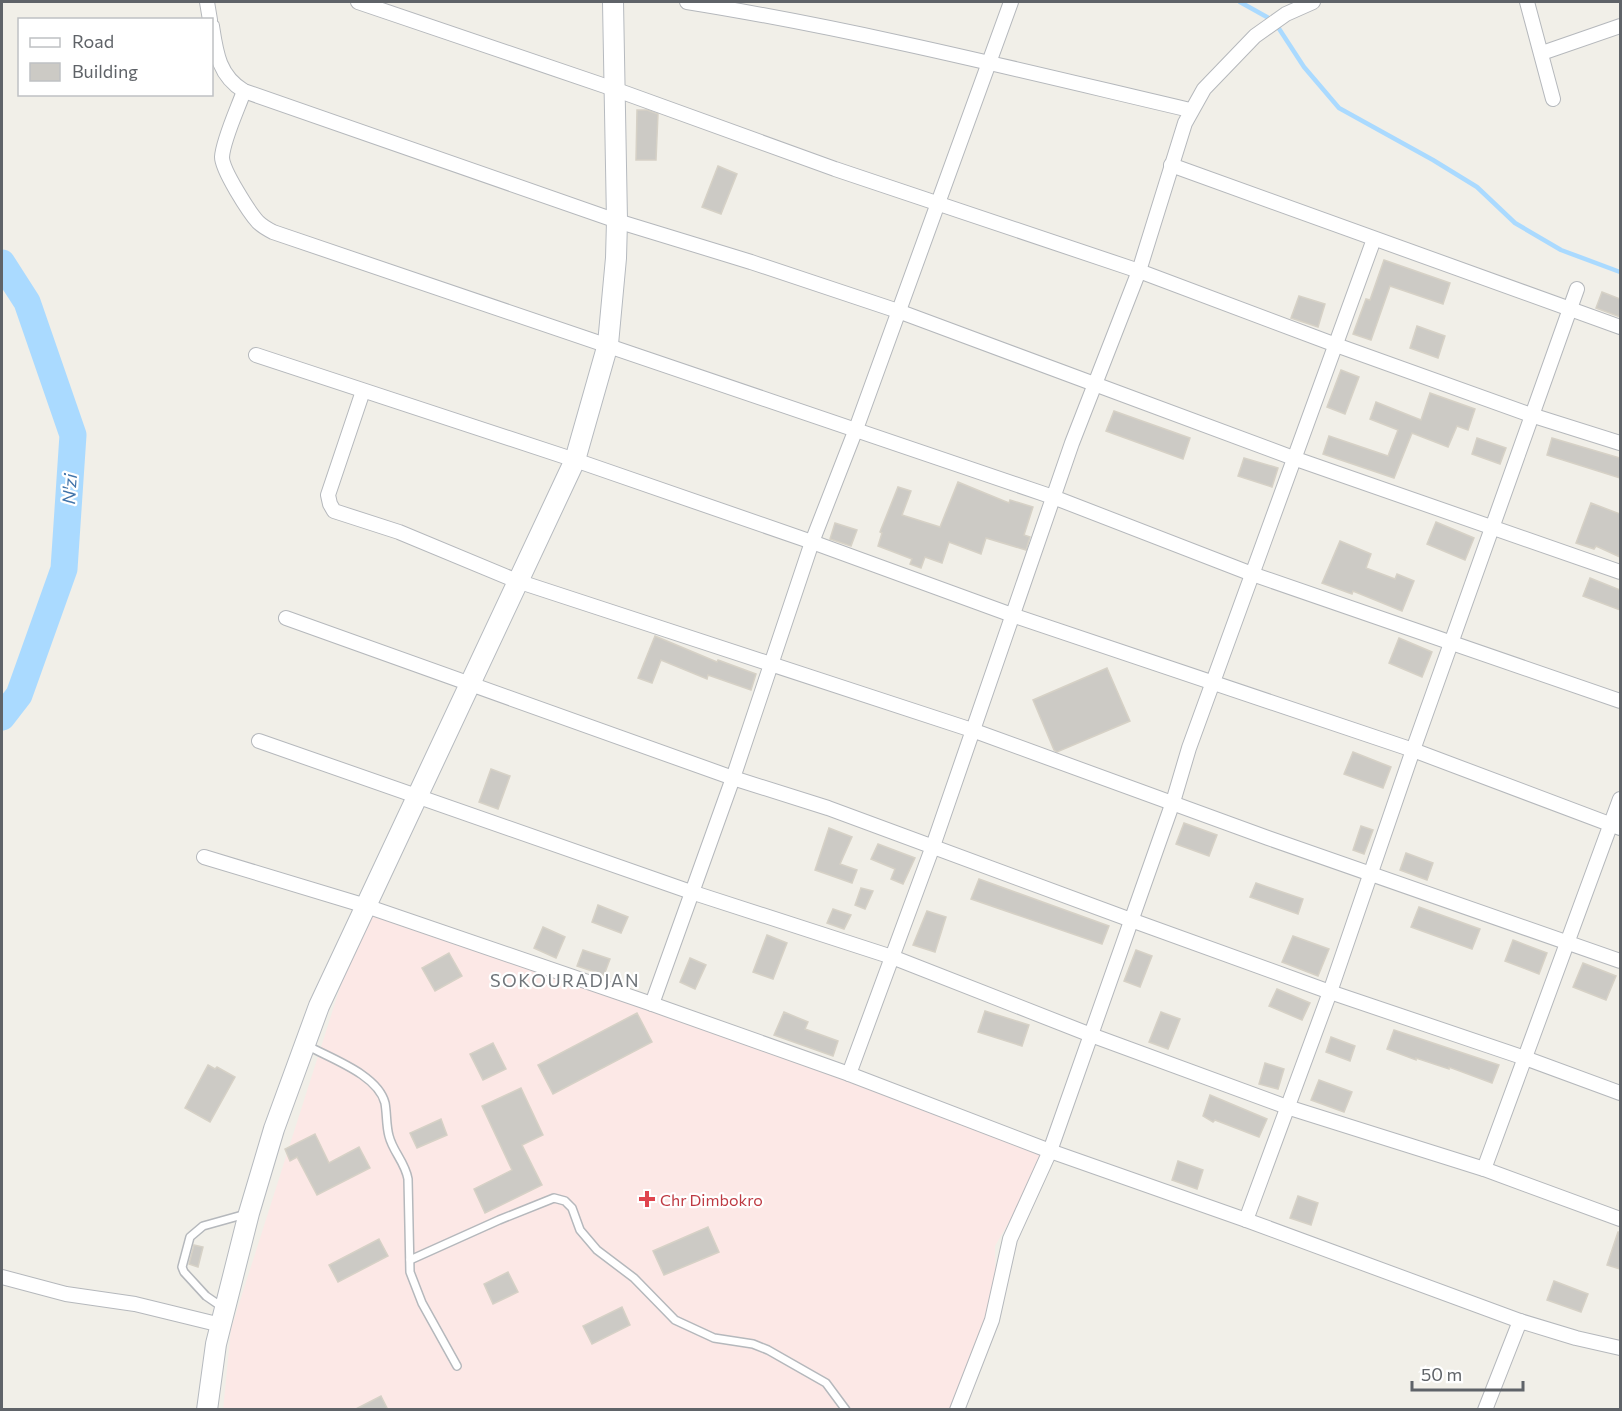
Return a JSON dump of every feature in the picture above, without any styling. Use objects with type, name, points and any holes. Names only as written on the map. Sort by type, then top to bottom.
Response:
[{"type":"main road","points":[[207,1410],[210,1379],[249,1213],[274,1129],[319,1006],[575,460],[608,344],[617,221],[613,2]]},
{"type":"street","points":[[207,2],[210,18]]},
{"type":"street","points":[[358,2],[1139,271],[1531,415],[1620,443]]},
{"type":"street","points":[[687,2],[749,6],[1190,110]]},
{"type":"street","points":[[652,1004],[733,778],[812,542],[939,204],[1011,2]]},
{"type":"street","points":[[849,1074],[933,846],[1053,497],[1139,271],[1190,110],[1204,89],[1255,36],[1286,14],[1313,2]]},
{"type":"street","points":[[1527,2],[1553,99]]},
{"type":"street","points":[[1542,53],[1620,26]]},
{"type":"street","points":[[213,33],[217,59],[233,84],[243,91],[617,221],[751,261],[898,311],[1296,459],[1620,573]]},
{"type":"street","points":[[243,91],[223,151],[223,163],[240,196],[263,226],[273,232],[1053,497],[1252,574],[1620,701]]},
{"type":"street","points":[[1171,165],[1620,327]]},
{"type":"street","points":[[957,1410],[992,1320],[1010,1239],[1050,1151],[1190,748],[1374,239]]},
{"type":"street","points":[[1246,1220],[1330,992],[1413,750],[1577,289]]},
{"type":"street","points":[[256,355],[575,460],[812,542],[1012,615],[1413,750],[1616,827]]},
{"type":"street","points":[[363,391],[328,495],[334,511],[399,532],[517,581],[972,730],[1620,961]]},
{"type":"street","points":[[286,618],[733,778],[828,808],[1330,992],[1525,1058],[1620,1093]]},
{"type":"street","points":[[259,741],[691,892],[892,957],[1091,1035],[1287,1107],[1484,1169],[1620,1219]]},
{"type":"street","points":[[1484,1169],[1568,942],[1616,827],[1620,799]]},
{"type":"street","points":[[204,857],[366,906],[652,1004],[849,1074],[1050,1151],[1520,1320],[1576,1338],[1620,1348]]},
{"type":"street","points":[[2,1277],[66,1294],[224,1317]]},
{"type":"street","points":[[1485,1410],[1520,1320]]},
{"type":"lane","points":[[305,1044],[370,1080],[379,1089],[385,1103],[389,1137],[394,1152],[406,1169],[410,1272],[414,1285],[457,1366]]},
{"type":"lane","points":[[410,1260],[554,1198],[565,1201],[572,1208],[580,1230],[597,1251],[634,1278],[675,1320],[714,1338],[753,1344],[768,1350],[826,1383],[846,1410]]},
{"type":"lane","points":[[224,1317],[182,1267],[190,1237],[203,1226],[249,1213]]},
{"type":"shaded area","name":"Chr Dimbokro","points":[[366,906],[1050,1151],[995,1246],[996,1301],[956,1409],[223,1410],[231,1329]]},
{"type":"building","points":[[637,110],[647,110],[658,114],[656,160],[636,160]]},
{"type":"building","points":[[718,166],[737,174],[721,214],[702,207]]},
{"type":"building","points":[[1384,260],[1450,283],[1443,304],[1390,286],[1371,340],[1353,334],[1366,299],[1370,300]]},
{"type":"building","points":[[1602,292],[1620,299],[1620,317],[1596,308]]},
{"type":"building","points":[[1299,296],[1325,304],[1318,327],[1291,318]]},
{"type":"building","points":[[1417,326],[1445,336],[1438,358],[1410,348]]},
{"type":"building","points":[[1341,370],[1359,377],[1345,414],[1327,407]]},
{"type":"building","points":[[1430,393],[1475,409],[1468,430],[1457,426],[1448,447],[1412,433],[1394,478],[1323,454],[1329,436],[1388,456],[1398,430],[1370,419],[1376,402],[1421,420]]},
{"type":"building","points":[[1114,411],[1190,438],[1183,459],[1106,431]]},
{"type":"building","points":[[1477,438],[1506,448],[1500,464],[1472,454]]},
{"type":"building","points":[[1552,438],[1620,458],[1620,478],[1547,455]]},
{"type":"building","points":[[1244,458],[1278,468],[1272,487],[1238,476]]},
{"type":"building","points":[[958,482],[1009,503],[1010,500],[1033,507],[1024,535],[1030,537],[1026,550],[986,538],[981,554],[949,542],[942,563],[925,557],[921,568],[910,564],[912,559],[878,546],[882,533],[880,532],[898,487],[911,491],[902,515],[940,527]]},
{"type":"building","points":[[1591,503],[1620,514],[1620,557],[1596,546],[1594,549],[1576,543]]},
{"type":"building","points":[[1436,522],[1474,538],[1465,560],[1427,544]]},
{"type":"building","points":[[835,523],[857,530],[851,546],[830,539]]},
{"type":"building","points":[[1340,541],[1371,554],[1366,568],[1395,579],[1397,574],[1414,581],[1402,611],[1353,591],[1352,594],[1322,583]]},
{"type":"building","points":[[1590,578],[1620,590],[1620,610],[1583,596]]},
{"type":"building","points":[[655,636],[717,662],[718,660],[756,674],[751,690],[708,675],[707,679],[661,660],[652,683],[638,678]]},
{"type":"building","points":[[1399,638],[1432,652],[1422,677],[1389,663]]},
{"type":"building","points":[[1107,668],[1130,721],[1057,752],[1054,750],[1033,700]]},
{"type":"building","points":[[1353,752],[1391,767],[1383,788],[1344,774]]},
{"type":"building","points":[[491,769],[510,776],[498,809],[479,802]]},
{"type":"building","points":[[1184,823],[1217,835],[1209,856],[1176,844]]},
{"type":"building","points":[[1361,826],[1373,830],[1364,854],[1353,850]]},
{"type":"building","points":[[829,828],[852,837],[840,864],[857,870],[852,883],[815,870]]},
{"type":"building","points":[[878,844],[915,858],[903,884],[891,879],[895,869],[871,859]]},
{"type":"building","points":[[1406,853],[1433,863],[1427,880],[1400,870]]},
{"type":"building","points":[[979,879],[1109,926],[1102,944],[971,899]]},
{"type":"building","points":[[1256,883],[1303,899],[1298,914],[1250,897]]},
{"type":"building","points":[[861,888],[873,891],[865,909],[855,905]]},
{"type":"building","points":[[598,905],[628,917],[621,933],[592,922]]},
{"type":"building","points":[[1419,907],[1480,929],[1472,949],[1411,927]]},
{"type":"building","points":[[833,909],[851,915],[844,929],[827,923]]},
{"type":"building","points":[[927,911],[946,917],[935,952],[913,945]]},
{"type":"building","points":[[543,927],[565,937],[556,958],[534,948]]},
{"type":"building","points":[[767,935],[787,943],[773,979],[753,972]]},
{"type":"building","points":[[1293,936],[1329,949],[1318,976],[1282,962]]},
{"type":"building","points":[[1513,940],[1547,953],[1539,974],[1505,961]]},
{"type":"building","points":[[583,950],[610,959],[604,975],[577,966]]},
{"type":"building","points":[[1136,950],[1152,956],[1140,987],[1124,981]]},
{"type":"building","points":[[449,953],[462,976],[435,991],[422,968]]},
{"type":"building","points":[[690,958],[706,965],[695,989],[680,982]]},
{"type":"building","points":[[1583,963],[1616,976],[1606,1000],[1573,987]]},
{"type":"building","points":[[1277,989],[1310,1003],[1302,1020],[1269,1006]]},
{"type":"building","points":[[985,1011],[1029,1025],[1022,1046],[978,1032]]},
{"type":"building","points":[[784,1012],[808,1022],[805,1029],[838,1041],[833,1056],[774,1035]]},
{"type":"building","points":[[1161,1012],[1180,1019],[1168,1049],[1149,1042]]},
{"type":"building","points":[[637,1013],[652,1042],[553,1094],[538,1065]]},
{"type":"building","points":[[1394,1030],[1499,1065],[1492,1083],[1449,1067],[1449,1069],[1416,1058],[1416,1060],[1387,1049]]},
{"type":"building","points":[[1331,1037],[1355,1046],[1350,1061],[1326,1052]]},
{"type":"building","points":[[493,1043],[506,1069],[483,1080],[470,1054]]},
{"type":"building","points":[[1265,1063],[1284,1069],[1278,1089],[1259,1084]]},
{"type":"building","points":[[208,1065],[215,1069],[217,1067],[235,1077],[210,1122],[185,1108]]},
{"type":"building","points":[[1319,1080],[1352,1092],[1344,1112],[1311,1100]]},
{"type":"building","points":[[521,1088],[543,1135],[522,1145],[542,1185],[485,1213],[474,1189],[512,1170],[482,1106]]},
{"type":"building","points":[[1210,1095],[1267,1119],[1259,1137],[1215,1120],[1213,1122],[1203,1116]]},
{"type":"building","points":[[441,1119],[447,1135],[417,1148],[410,1133]]},
{"type":"building","points":[[315,1134],[329,1163],[359,1147],[370,1168],[317,1195],[297,1157],[290,1161],[285,1149]]},
{"type":"building","points":[[1178,1161],[1203,1170],[1197,1189],[1172,1180]]},
{"type":"building","points":[[1298,1196],[1318,1203],[1311,1225],[1290,1218]]},
{"type":"building","points":[[708,1227],[719,1252],[664,1275],[653,1251]]},
{"type":"building","points":[[1618,1232],[1620,1232],[1620,1269],[1607,1265]]},
{"type":"building","points":[[379,1239],[388,1256],[338,1282],[329,1265]]},
{"type":"building","points":[[194,1245],[203,1247],[198,1267],[189,1264]]},
{"type":"building","points":[[508,1272],[518,1292],[493,1304],[484,1284]]},
{"type":"building","points":[[1554,1281],[1588,1294],[1581,1312],[1547,1300]]},
{"type":"building","points":[[622,1307],[630,1325],[592,1344],[583,1326]]},
{"type":"building","points":[[381,1396],[388,1410],[354,1410]]},
{"type":"waterway","points":[[1240,2],[1274,21],[1304,67],[1339,108],[1477,187],[1515,223],[1561,250],[1620,272]]},
{"type":"waterway","name":"N'zi","points":[[2,263],[27,302],[73,435],[64,569],[19,695],[2,717]]},
{"type":"place","name":"Chr Dimbokro","points":[[647,1199]]},
{"type":"district","name":"SOKOURADJAN","points":[[565,980]]}]
